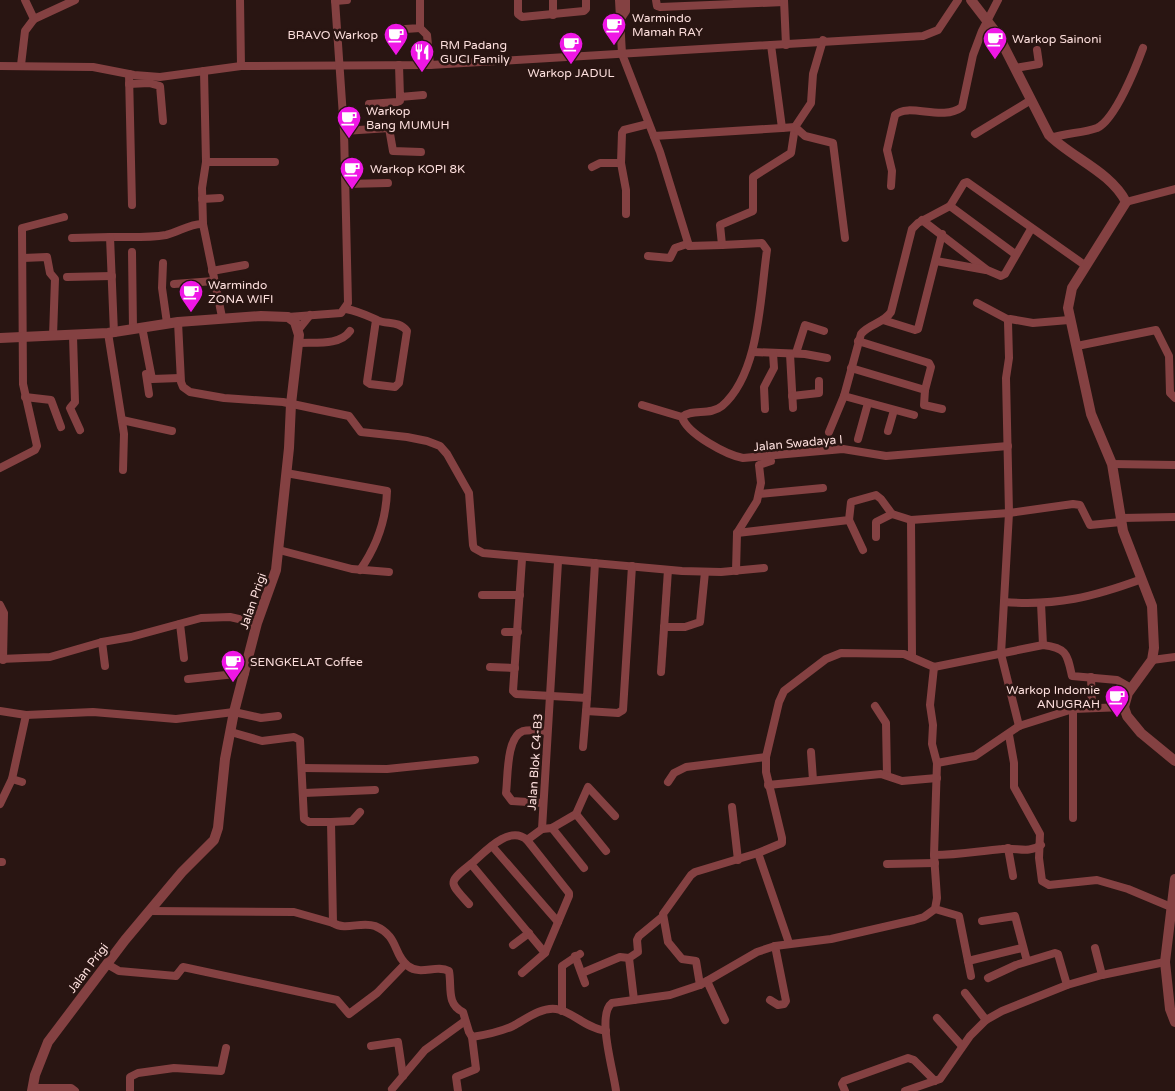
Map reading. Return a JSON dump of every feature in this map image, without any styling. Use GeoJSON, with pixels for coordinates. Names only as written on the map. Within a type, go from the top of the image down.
{"type":"FeatureCollection","features":[{"type":"Feature","properties":{"kind":"street"},"geometry":{"type":"LineString","coordinates":[[25,0],[34,19]]}},
{"type":"Feature","properties":{"kind":"street"},"geometry":{"type":"LineString","coordinates":[[21,65],[25,32],[34,19],[75,0]]}},
{"type":"Feature","properties":{"kind":"street"},"geometry":{"type":"LineString","coordinates":[[240,0],[241,66]]}},
{"type":"Feature","properties":{"kind":"street"},"geometry":{"type":"LineString","coordinates":[[0,338],[24,339],[111,333],[172,322],[222,317],[335,315],[346,309],[349,296],[346,184],[335,0],[347,0]]}},
{"type":"Feature","properties":{"kind":"street"},"geometry":{"type":"LineString","coordinates":[[420,0],[420,28],[427,35],[430,65]]}},
{"type":"Feature","properties":{"kind":"street"},"geometry":{"type":"LineString","coordinates":[[518,0],[520,17],[584,11],[586,9],[586,0]]}},
{"type":"Feature","properties":{"kind":"street"},"geometry":{"type":"LineString","coordinates":[[553,0],[553,15]]}},
{"type":"Feature","properties":{"kind":"street"},"geometry":{"type":"LineString","coordinates":[[619,0],[622,54],[654,136],[687,244]]}},
{"type":"Feature","properties":{"kind":"street"},"geometry":{"type":"LineString","coordinates":[[620,20],[626,11],[626,0]]}},
{"type":"Feature","properties":{"kind":"street"},"geometry":{"type":"LineString","coordinates":[[656,0],[657,6],[660,8],[688,4],[784,1],[786,44]]}},
{"type":"Feature","properties":{"kind":"street"},"geometry":{"type":"LineString","coordinates":[[978,9],[998,0]]}},
{"type":"Feature","properties":{"kind":"street"},"geometry":{"type":"LineString","coordinates":[[0,66],[93,66],[129,74],[160,77],[241,66],[430,65],[786,44],[930,34],[938,30],[957,1],[978,9],[998,35],[1051,138],[1117,187],[1126,202]]}},
{"type":"Feature","properties":{"kind":"street"},"geometry":{"type":"LineString","coordinates":[[891,186],[892,171],[888,150],[895,115],[905,112],[942,114],[962,107],[973,55],[978,9]]}},
{"type":"Feature","properties":{"kind":"street"},"geometry":{"type":"LineString","coordinates":[[391,30],[420,28]]}},
{"type":"Feature","properties":{"kind":"street"},"geometry":{"type":"LineString","coordinates":[[722,245],[720,225],[754,212],[753,177],[790,153],[811,103],[813,74],[823,40]]}},
{"type":"Feature","properties":{"kind":"street"},"geometry":{"type":"LineString","coordinates":[[771,45],[782,128]]}},
{"type":"Feature","properties":{"kind":"street"},"geometry":{"type":"LineString","coordinates":[[1051,138],[1094,129],[1105,121],[1133,74],[1142,48]]}},
{"type":"Feature","properties":{"kind":"street"},"geometry":{"type":"LineString","coordinates":[[1015,68],[1039,64],[1037,50]]}},
{"type":"Feature","properties":{"kind":"street"},"geometry":{"type":"LineString","coordinates":[[370,104],[400,101],[399,65]]}},
{"type":"Feature","properties":{"kind":"street"},"geometry":{"type":"LineString","coordinates":[[204,71],[206,162],[202,199],[203,224],[222,317]]}},
{"type":"Feature","properties":{"kind":"street"},"geometry":{"type":"LineString","coordinates":[[129,74],[132,206]]}},
{"type":"Feature","properties":{"kind":"street"},"geometry":{"type":"LineString","coordinates":[[130,84],[149,83],[162,88],[163,121]]}},
{"type":"Feature","properties":{"kind":"street"},"geometry":{"type":"LineString","coordinates":[[400,97],[423,95]]}},
{"type":"Feature","properties":{"kind":"street"},"geometry":{"type":"LineString","coordinates":[[975,134],[1031,100]]}},
{"type":"Feature","properties":{"kind":"street"},"geometry":{"type":"LineString","coordinates":[[388,120],[392,150],[420,152]]}},
{"type":"Feature","properties":{"kind":"street"},"geometry":{"type":"LineString","coordinates":[[626,214],[626,190],[620,163],[624,130],[648,124]]}},
{"type":"Feature","properties":{"kind":"street"},"geometry":{"type":"LineString","coordinates":[[344,131],[389,128]]}},
{"type":"Feature","properties":{"kind":"street"},"geometry":{"type":"LineString","coordinates":[[654,136],[782,128],[799,130],[811,138],[830,141],[835,147],[845,238]]}},
{"type":"Feature","properties":{"kind":"street"},"geometry":{"type":"LineString","coordinates":[[206,162],[275,162]]}},
{"type":"Feature","properties":{"kind":"street"},"geometry":{"type":"LineString","coordinates":[[592,167],[600,163],[620,163]]}},
{"type":"Feature","properties":{"kind":"street"},"geometry":{"type":"LineString","coordinates":[[830,432],[844,396],[858,341],[864,330],[883,320],[892,310],[912,229],[922,220],[950,206],[964,183],[967,182],[1086,266]]}},
{"type":"Feature","properties":{"kind":"street"},"geometry":{"type":"LineString","coordinates":[[346,184],[388,183]]}},
{"type":"Feature","properties":{"kind":"street"},"geometry":{"type":"LineString","coordinates":[[1175,189],[1126,202],[1069,297],[1069,320],[1077,346],[1091,414],[1112,464],[1121,520],[1128,545],[1152,606],[1154,648],[1152,660],[1131,688],[1124,707],[1127,716],[1141,733],[1175,761]]}},
{"type":"Feature","properties":{"kind":"street"},"geometry":{"type":"LineString","coordinates":[[202,199],[220,198]]}},
{"type":"Feature","properties":{"kind":"street"},"geometry":{"type":"LineString","coordinates":[[950,206],[1015,254]]}},
{"type":"Feature","properties":{"kind":"street"},"geometry":{"type":"LineString","coordinates":[[0,468],[37,448],[26,397],[22,228],[64,217]]}},
{"type":"Feature","properties":{"kind":"street"},"geometry":{"type":"LineString","coordinates":[[922,220],[987,270]]}},
{"type":"Feature","properties":{"kind":"street"},"geometry":{"type":"LineString","coordinates":[[72,238],[163,236],[181,232],[196,224],[203,224]]}},
{"type":"Feature","properties":{"kind":"street"},"geometry":{"type":"LineString","coordinates":[[936,261],[987,270],[1003,276],[1031,229]]}},
{"type":"Feature","properties":{"kind":"street"},"geometry":{"type":"LineString","coordinates":[[883,320],[915,330],[918,329],[942,234]]}},
{"type":"Feature","properties":{"kind":"street"},"geometry":{"type":"LineString","coordinates":[[110,237],[112,276],[111,333],[125,454],[122,470]]}},
{"type":"Feature","properties":{"kind":"street"},"geometry":{"type":"LineString","coordinates":[[642,405],[682,417],[688,413],[714,411],[722,406],[733,393],[753,352],[766,246],[762,243],[692,246],[687,244],[675,248],[670,258],[648,256]]}},
{"type":"Feature","properties":{"kind":"street"},"geometry":{"type":"LineString","coordinates":[[132,252],[138,328],[149,394]]}},
{"type":"Feature","properties":{"kind":"street"},"geometry":{"type":"LineString","coordinates":[[24,258],[47,257],[50,274],[55,279],[53,336]]}},
{"type":"Feature","properties":{"kind":"street"},"geometry":{"type":"LineString","coordinates":[[164,263],[162,284],[172,322],[183,387],[190,392],[224,398],[290,404],[349,416],[361,432],[406,437],[427,441],[440,446],[447,454],[469,493],[474,548],[483,554],[558,562],[595,563],[705,572],[764,568]]}},
{"type":"Feature","properties":{"kind":"street"},"geometry":{"type":"LineString","coordinates":[[212,271],[245,264]]}},
{"type":"Feature","properties":{"kind":"street"},"geometry":{"type":"LineString","coordinates":[[67,277],[112,276]]}},
{"type":"Feature","properties":{"kind":"street"},"geometry":{"type":"LineString","coordinates":[[174,284],[214,281]]}},
{"type":"Feature","properties":{"kind":"street"},"geometry":{"type":"LineString","coordinates":[[977,303],[1009,320],[1034,324],[1069,320]]}},
{"type":"Feature","properties":{"kind":"street"},"geometry":{"type":"LineString","coordinates":[[346,309],[364,313],[376,320],[400,325],[407,331],[399,382],[395,387],[367,382],[376,320]]}},
{"type":"Feature","properties":{"kind":"street"},"geometry":{"type":"LineString","coordinates":[[298,330],[310,315]]}},
{"type":"Feature","properties":{"kind":"street"},"geometry":{"type":"LineString","coordinates":[[288,317],[295,322],[298,330]]}},
{"type":"Feature","properties":{"kind":"street"},"geometry":{"type":"LineString","coordinates":[[1009,320],[1007,331],[1009,358],[1006,378],[1009,513],[1001,654],[1019,726]]}},
{"type":"Feature","properties":{"kind":"street"},"geometry":{"type":"LineString","coordinates":[[793,408],[793,353],[805,325],[824,331]]}},
{"type":"Feature","properties":{"kind":"street"},"geometry":{"type":"LineString","coordinates":[[138,328],[152,379],[180,378]]}},
{"type":"Feature","properties":{"kind":"street"},"geometry":{"type":"LineString","coordinates":[[1077,346],[1154,329],[1172,355],[1170,393],[1175,398]]}},
{"type":"Feature","properties":{"kind":"street","name":"Jalan Prigi"},"geometry":{"type":"LineString","coordinates":[[32,1090],[38,1064],[48,1042],[149,911],[214,840],[218,828],[225,759],[234,712],[257,624],[274,580],[279,550],[290,404],[299,343],[298,330]]}},
{"type":"Feature","properties":{"kind":"street"},"geometry":{"type":"LineString","coordinates":[[299,343],[336,340],[347,335],[350,331]]}},
{"type":"Feature","properties":{"kind":"street"},"geometry":{"type":"LineString","coordinates":[[73,336],[75,402],[70,408],[80,430]]}},
{"type":"Feature","properties":{"kind":"street"},"geometry":{"type":"LineString","coordinates":[[858,341],[929,363],[931,367],[924,405],[942,409]]}},
{"type":"Feature","properties":{"kind":"street"},"geometry":{"type":"LineString","coordinates":[[753,352],[793,353],[827,358]]}},
{"type":"Feature","properties":{"kind":"street"},"geometry":{"type":"LineString","coordinates":[[765,409],[764,387],[774,368],[773,353]]}},
{"type":"Feature","properties":{"kind":"street"},"geometry":{"type":"LineString","coordinates":[[851,368],[926,390]]}},
{"type":"Feature","properties":{"kind":"street"},"geometry":{"type":"LineString","coordinates":[[792,396],[818,394],[819,381]]}},
{"type":"Feature","properties":{"kind":"street"},"geometry":{"type":"LineString","coordinates":[[844,396],[914,415]]}},
{"type":"Feature","properties":{"kind":"street"},"geometry":{"type":"LineString","coordinates":[[26,397],[45,397],[51,400],[61,427]]}},
{"type":"Feature","properties":{"kind":"street"},"geometry":{"type":"LineString","coordinates":[[858,439],[868,403]]}},
{"type":"Feature","properties":{"kind":"street"},"geometry":{"type":"LineString","coordinates":[[888,431],[894,410]]}},
{"type":"Feature","properties":{"kind":"street","name":"Jalan Swadaya I"},"geometry":{"type":"LineString","coordinates":[[682,417],[696,434],[735,457],[744,458],[843,450],[886,456],[1008,446]]}},
{"type":"Feature","properties":{"kind":"street"},"geometry":{"type":"LineString","coordinates":[[122,420],[172,431]]}},
{"type":"Feature","properties":{"kind":"street"},"geometry":{"type":"LineString","coordinates":[[733,571],[737,533],[752,510],[759,494],[759,467],[762,462],[823,455],[843,450]]}},
{"type":"Feature","properties":{"kind":"street"},"geometry":{"type":"LineString","coordinates":[[1112,464],[1175,465]]}},
{"type":"Feature","properties":{"kind":"street"},"geometry":{"type":"LineString","coordinates":[[286,473],[387,491],[384,518],[376,546],[360,570]]}},
{"type":"Feature","properties":{"kind":"street"},"geometry":{"type":"LineString","coordinates":[[759,494],[823,488]]}},
{"type":"Feature","properties":{"kind":"street"},"geometry":{"type":"LineString","coordinates":[[864,550],[849,520],[851,502],[871,496],[879,496],[892,514],[911,520],[1009,513],[1077,504],[1090,525],[1121,520],[1175,516]]}},
{"type":"Feature","properties":{"kind":"street"},"geometry":{"type":"LineString","coordinates":[[876,537],[876,522],[892,514]]}},
{"type":"Feature","properties":{"kind":"street"},"geometry":{"type":"LineString","coordinates":[[737,533],[849,520]]}},
{"type":"Feature","properties":{"kind":"street"},"geometry":{"type":"LineString","coordinates":[[911,520],[912,656]]}},
{"type":"Feature","properties":{"kind":"street"},"geometry":{"type":"LineString","coordinates":[[279,550],[360,570],[388,572]]}},
{"type":"Feature","properties":{"kind":"street"},"geometry":{"type":"LineString","coordinates":[[522,558],[514,693],[587,698]]}},
{"type":"Feature","properties":{"kind":"street","name":"Jalan Blok C4-B3"},"geometry":{"type":"LineString","coordinates":[[542,829],[558,562]]}},
{"type":"Feature","properties":{"kind":"street"},"geometry":{"type":"LineString","coordinates":[[583,747],[595,563]]}},
{"type":"Feature","properties":{"kind":"street"},"geometry":{"type":"LineString","coordinates":[[586,711],[618,713],[623,710],[632,566]]}},
{"type":"Feature","properties":{"kind":"street"},"geometry":{"type":"LineString","coordinates":[[661,672],[668,570]]}},
{"type":"Feature","properties":{"kind":"street"},"geometry":{"type":"LineString","coordinates":[[664,627],[684,628],[700,622],[705,572]]}},
{"type":"Feature","properties":{"kind":"street"},"geometry":{"type":"LineString","coordinates":[[1004,602],[1041,603],[1092,597],[1142,579]]}},
{"type":"Feature","properties":{"kind":"street"},"geometry":{"type":"LineString","coordinates":[[482,595],[520,595]]}},
{"type":"Feature","properties":{"kind":"street"},"geometry":{"type":"LineString","coordinates":[[1041,603],[1044,645]]}},
{"type":"Feature","properties":{"kind":"street"},"geometry":{"type":"LineString","coordinates":[[0,605],[4,613],[2,660],[50,657],[102,642],[219,617],[230,617],[257,624]]}},
{"type":"Feature","properties":{"kind":"street"},"geometry":{"type":"LineString","coordinates":[[180,624],[184,658]]}},
{"type":"Feature","properties":{"kind":"street"},"geometry":{"type":"LineString","coordinates":[[505,632],[518,632]]}},
{"type":"Feature","properties":{"kind":"street"},"geometry":{"type":"LineString","coordinates":[[102,642],[106,666]]}},
{"type":"Feature","properties":{"kind":"street"},"geometry":{"type":"LineString","coordinates":[[582,973],[620,957],[629,958],[638,952],[637,940],[639,936],[662,917],[666,908],[695,872],[738,860],[782,843],[768,786],[766,757],[779,702],[784,691],[826,659],[841,653],[912,656],[934,667],[1044,645],[1058,647],[1064,651],[1072,676],[1117,680],[1131,688]]}},
{"type":"Feature","properties":{"kind":"street"},"geometry":{"type":"LineString","coordinates":[[1152,660],[1175,657]]}},
{"type":"Feature","properties":{"kind":"street"},"geometry":{"type":"LineString","coordinates":[[490,667],[515,668]]}},
{"type":"Feature","properties":{"kind":"street"},"geometry":{"type":"LineString","coordinates":[[616,1091],[606,1031],[606,1011],[612,1003],[670,995],[704,983],[757,952],[775,946],[831,939],[914,920],[924,917],[935,909],[937,898],[935,859],[937,763],[932,744],[930,705],[934,667]]}},
{"type":"Feature","properties":{"kind":"street"},"geometry":{"type":"LineString","coordinates":[[188,679],[245,673]]}},
{"type":"Feature","properties":{"kind":"street"},"geometry":{"type":"LineString","coordinates":[[1091,677],[1092,708]]}},
{"type":"Feature","properties":{"kind":"street"},"geometry":{"type":"LineString","coordinates":[[875,706],[886,723],[887,775]]}},
{"type":"Feature","properties":{"kind":"street"},"geometry":{"type":"LineString","coordinates":[[937,763],[975,756],[1009,735],[1019,726],[1073,709],[1124,707]]}},
{"type":"Feature","properties":{"kind":"street"},"geometry":{"type":"LineString","coordinates":[[1073,709],[1074,818]]}},
{"type":"Feature","properties":{"kind":"street"},"geometry":{"type":"LineString","coordinates":[[0,711],[26,715],[93,712],[176,719],[234,712],[261,718],[278,716]]}},
{"type":"Feature","properties":{"kind":"street"},"geometry":{"type":"LineString","coordinates":[[0,804],[12,779],[26,715]]}},
{"type":"Feature","properties":{"kind":"street"},"geometry":{"type":"LineString","coordinates":[[543,803],[512,801],[506,793],[511,746],[516,737],[523,731],[547,731]]}},
{"type":"Feature","properties":{"kind":"street"},"geometry":{"type":"LineString","coordinates":[[231,732],[262,741],[298,738],[301,744],[306,821],[352,821],[360,812]]}},
{"type":"Feature","properties":{"kind":"street"},"geometry":{"type":"LineString","coordinates":[[1009,735],[1014,763],[1014,787],[1040,834],[1042,878],[1046,884],[1097,880],[1128,889],[1171,907]]}},
{"type":"Feature","properties":{"kind":"street"},"geometry":{"type":"LineString","coordinates":[[811,752],[813,780]]}},
{"type":"Feature","properties":{"kind":"street"},"geometry":{"type":"LineString","coordinates":[[668,782],[674,773],[686,767],[766,757]]}},
{"type":"Feature","properties":{"kind":"street"},"geometry":{"type":"LineString","coordinates":[[302,768],[387,769],[475,760]]}},
{"type":"Feature","properties":{"kind":"street"},"geometry":{"type":"LineString","coordinates":[[768,786],[881,774],[902,781],[937,778]]}},
{"type":"Feature","properties":{"kind":"street"},"geometry":{"type":"LineString","coordinates":[[12,779],[22,782]]}},
{"type":"Feature","properties":{"kind":"street"},"geometry":{"type":"LineString","coordinates":[[526,840],[542,829],[552,828],[576,814],[586,788],[589,787],[615,816]]}},
{"type":"Feature","properties":{"kind":"street"},"geometry":{"type":"LineString","coordinates":[[304,793],[375,790]]}},
{"type":"Feature","properties":{"kind":"street"},"geometry":{"type":"LineString","coordinates":[[732,808],[738,860]]}},
{"type":"Feature","properties":{"kind":"street"},"geometry":{"type":"LineString","coordinates":[[576,814],[606,851]]}},
{"type":"Feature","properties":{"kind":"street"},"geometry":{"type":"LineString","coordinates":[[332,822],[333,923]]}},
{"type":"Feature","properties":{"kind":"street"},"geometry":{"type":"LineString","coordinates":[[552,828],[584,868]]}},
{"type":"Feature","properties":{"kind":"street"},"geometry":{"type":"LineString","coordinates":[[469,904],[452,886],[454,878],[505,837],[522,836],[569,893],[545,953],[522,973]]}},
{"type":"Feature","properties":{"kind":"street"},"geometry":{"type":"LineString","coordinates":[[887,864],[1008,848],[1026,851],[1041,845]]}},
{"type":"Feature","properties":{"kind":"street"},"geometry":{"type":"LineString","coordinates":[[492,846],[558,922]]}},
{"type":"Feature","properties":{"kind":"street"},"geometry":{"type":"LineString","coordinates":[[1008,848],[1013,876]]}},
{"type":"Feature","properties":{"kind":"street"},"geometry":{"type":"LineString","coordinates":[[758,853],[789,943]]}},
{"type":"Feature","properties":{"kind":"street"},"geometry":{"type":"LineString","coordinates":[[471,864],[545,953]]}},
{"type":"Feature","properties":{"kind":"street"},"geometry":{"type":"LineString","coordinates":[[1175,879],[1171,907],[1170,942],[1165,962],[1170,1009],[1175,1022]]}},
{"type":"Feature","properties":{"kind":"street"},"geometry":{"type":"LineString","coordinates":[[935,909],[959,916],[971,976]]}},
{"type":"Feature","properties":{"kind":"street"},"geometry":{"type":"LineString","coordinates":[[149,911],[294,912],[343,926],[369,924],[379,928],[392,939],[405,964],[418,971],[443,968],[449,971],[452,1003],[455,1008],[463,1012],[472,1037],[476,1069],[456,1078],[458,1091]]}},
{"type":"Feature","properties":{"kind":"street"},"geometry":{"type":"LineString","coordinates":[[982,921],[1015,916],[1027,961]]}},
{"type":"Feature","properties":{"kind":"street"},"geometry":{"type":"LineString","coordinates":[[662,917],[670,946],[682,960],[697,962],[704,983],[725,1020]]}},
{"type":"Feature","properties":{"kind":"street"},"geometry":{"type":"LineString","coordinates":[[513,945],[529,933]]}},
{"type":"Feature","properties":{"kind":"street"},"geometry":{"type":"LineString","coordinates":[[770,1000],[778,1005],[786,1001],[775,946]]}},
{"type":"Feature","properties":{"kind":"street"},"geometry":{"type":"LineString","coordinates":[[968,961],[1022,948]]}},
{"type":"Feature","properties":{"kind":"street"},"geometry":{"type":"LineString","coordinates":[[1095,948],[1102,975]]}},
{"type":"Feature","properties":{"kind":"street"},"geometry":{"type":"LineString","coordinates":[[988,978],[1027,961],[1056,953],[1067,985]]}},
{"type":"Feature","properties":{"kind":"street"},"geometry":{"type":"LineString","coordinates":[[562,1011],[562,966],[578,955],[585,983]]}},
{"type":"Feature","properties":{"kind":"street"},"geometry":{"type":"LineString","coordinates":[[629,958],[634,1000]]}},
{"type":"Feature","properties":{"kind":"street"},"geometry":{"type":"LineString","coordinates":[[905,1091],[940,1079],[962,1046],[986,1020],[1017,1003],[1102,975],[1165,962]]}},
{"type":"Feature","properties":{"kind":"street"},"geometry":{"type":"LineString","coordinates":[[107,964],[119,971],[176,976],[183,967],[337,1000],[349,1014],[377,993],[405,964]]}},
{"type":"Feature","properties":{"kind":"street"},"geometry":{"type":"LineString","coordinates":[[965,993],[986,1020]]}},
{"type":"Feature","properties":{"kind":"street"},"geometry":{"type":"LineString","coordinates":[[472,1037],[511,1027],[526,1017],[549,1010],[562,1011],[589,1027],[606,1031]]}},
{"type":"Feature","properties":{"kind":"street"},"geometry":{"type":"LineString","coordinates":[[937,1018],[962,1046]]}},
{"type":"Feature","properties":{"kind":"street"},"geometry":{"type":"LineString","coordinates":[[392,1089],[425,1050],[465,1021]]}},
{"type":"Feature","properties":{"kind":"street"},"geometry":{"type":"LineString","coordinates":[[371,1046],[398,1042],[404,1076]]}},
{"type":"Feature","properties":{"kind":"street"},"geometry":{"type":"LineString","coordinates":[[130,1091],[130,1077],[138,1073],[174,1068],[221,1071],[226,1048]]}},
{"type":"Feature","properties":{"kind":"street"},"geometry":{"type":"LineString","coordinates":[[845,1091],[842,1084],[844,1081],[908,1058],[914,1060],[935,1081]]}},
{"type":"Feature","properties":{"kind":"street"},"geometry":{"type":"LineString","coordinates":[[32,1090],[71,1088],[76,1091]]}},
{"type":"Feature","properties":{"kind":"place","name":"Warmindo Mamah RAY"},"geometry":{"type":"Point","coordinates":[614,46]}},
{"type":"Feature","properties":{"kind":"place","name":"BRAVO Warkop"},"geometry":{"type":"Point","coordinates":[396,56]}},
{"type":"Feature","properties":{"kind":"place","name":"Warkop Sainoni"},"geometry":{"type":"Point","coordinates":[995,60]}},
{"type":"Feature","properties":{"kind":"place","name":"Warkop JADUL"},"geometry":{"type":"Point","coordinates":[571,65]}},
{"type":"Feature","properties":{"kind":"place","name":"RM Padang GUCI Family"},"geometry":{"type":"Point","coordinates":[422,73]}},
{"type":"Feature","properties":{"kind":"place","name":"Warkop Bang MUMUH"},"geometry":{"type":"Point","coordinates":[349,139]}},
{"type":"Feature","properties":{"kind":"place","name":"Warkop KOPI 8K"},"geometry":{"type":"Point","coordinates":[352,190]}},
{"type":"Feature","properties":{"kind":"place","name":"Warmindo ZONA WIFI"},"geometry":{"type":"Point","coordinates":[191,313]}},
{"type":"Feature","properties":{"kind":"place","name":"SENGKELAT Coffee"},"geometry":{"type":"Point","coordinates":[233,683]}},
{"type":"Feature","properties":{"kind":"place","name":"Warkop Indomie ANUGRAH"},"geometry":{"type":"Point","coordinates":[1117,718]}}]}
